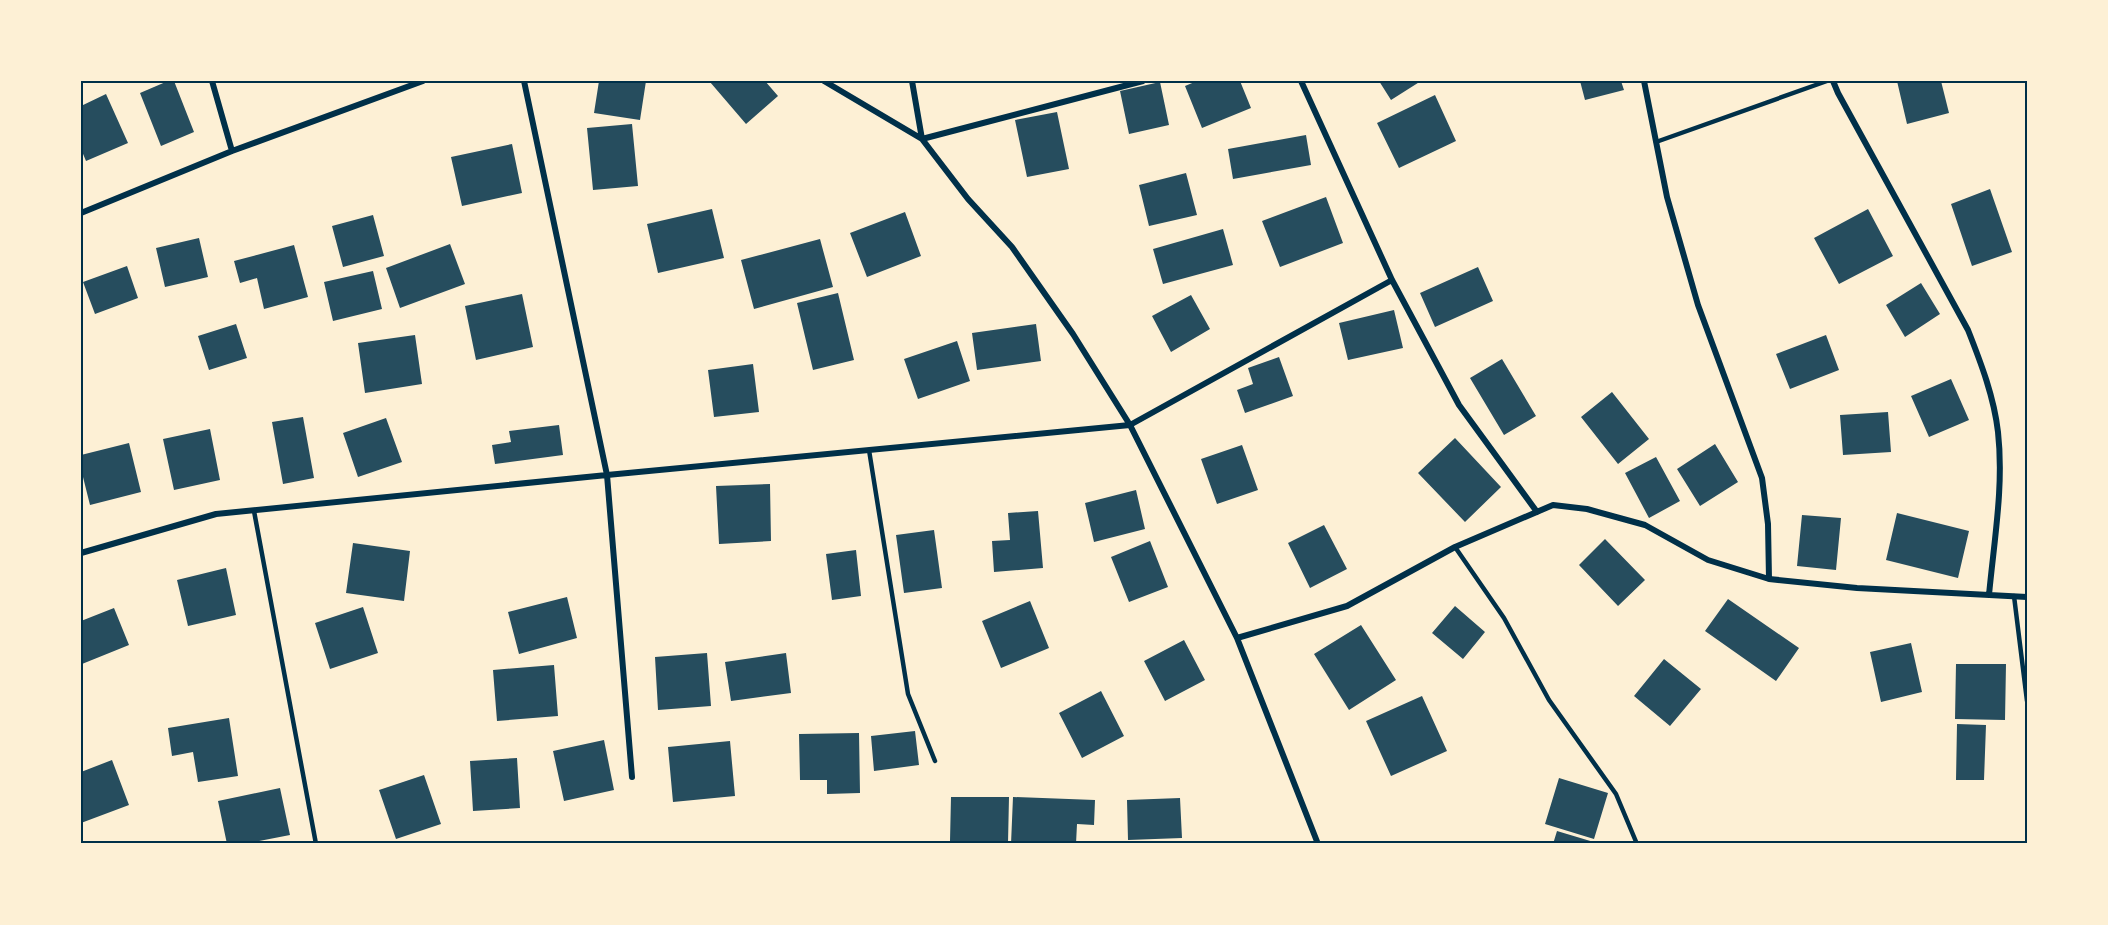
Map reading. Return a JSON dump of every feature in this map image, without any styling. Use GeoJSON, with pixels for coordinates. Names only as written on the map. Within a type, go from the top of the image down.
{"type":"FeatureCollection","features":[{"type":"Feature","properties":{"kind":"street"},"geometry":{"type":"LineString","coordinates":[[212,81],[232,151]]}},
{"type":"Feature","properties":{"kind":"street"},"geometry":{"type":"LineString","coordinates":[[81,213],[232,151],[423,81]]}},
{"type":"Feature","properties":{"kind":"street"},"geometry":{"type":"LineString","coordinates":[[524,81],[607,475],[632,777]]}},
{"type":"Feature","properties":{"kind":"street"},"geometry":{"type":"LineString","coordinates":[[824,81],[922,139],[968,200],[1012,247],[1073,334],[1130,425],[1237,638],[1318,844]]}},
{"type":"Feature","properties":{"kind":"street"},"geometry":{"type":"LineString","coordinates":[[912,81],[922,139]]}},
{"type":"Feature","properties":{"kind":"street"},"geometry":{"type":"LineString","coordinates":[[922,139],[1143,81]]}},
{"type":"Feature","properties":{"kind":"street"},"geometry":{"type":"LineString","coordinates":[[1301,81],[1392,280],[1459,405],[1537,512]]}},
{"type":"Feature","properties":{"kind":"street"},"geometry":{"type":"LineString","coordinates":[[1644,81],[1667,197],[1698,304],[1762,478],[1768,524],[1769,579]]}},
{"type":"Feature","properties":{"kind":"street"},"geometry":{"type":"LineString","coordinates":[[1833,81],[1968,330],[1983,366],[1995,413],[2000,461],[1989,595]]}},
{"type":"Feature","properties":{"kind":"street"},"geometry":{"type":"LineString","coordinates":[[81,554],[216,514],[1130,425],[1392,280]]}},
{"type":"Feature","properties":{"kind":"street"},"geometry":{"type":"LineString","coordinates":[[1237,638],[1347,606],[1455,547],[1553,505],[1587,509],[1645,525],[1708,560],[1769,579],[1857,588],[2027,597]]}},
{"type":"Feature","properties":{"kind":"lane"},"geometry":{"type":"LineString","coordinates":[[1656,142],[1827,81]]}},
{"type":"Feature","properties":{"kind":"lane"},"geometry":{"type":"LineString","coordinates":[[869,450],[908,694],[935,761]]}},
{"type":"Feature","properties":{"kind":"lane"},"geometry":{"type":"LineString","coordinates":[[254,511],[316,844]]}},
{"type":"Feature","properties":{"kind":"lane"},"geometry":{"type":"LineString","coordinates":[[1455,547],[1504,618],[1549,700],[1616,794],[1637,844]]}},
{"type":"Feature","properties":{"kind":"lane"},"geometry":{"type":"LineString","coordinates":[[2014,596],[2027,701]]}},
{"type":"Feature","properties":{"kind":"building"},"geometry":{"type":"Polygon","coordinates":[[[168,81],[174,81],[194,132],[161,146],[140,93],[168,81]]]}},
{"type":"Feature","properties":{"kind":"building"},"geometry":{"type":"Polygon","coordinates":[[[599,81],[646,81],[640,120],[594,113],[599,81]]]}},
{"type":"Feature","properties":{"kind":"building"},"geometry":{"type":"Polygon","coordinates":[[[711,81],[765,81],[778,96],[746,124],[711,81]]]}},
{"type":"Feature","properties":{"kind":"building"},"geometry":{"type":"Polygon","coordinates":[[[1197,81],[1240,81],[1251,108],[1202,128],[1185,86],[1197,81]]]}},
{"type":"Feature","properties":{"kind":"building"},"geometry":{"type":"Polygon","coordinates":[[[1379,81],[1421,81],[1391,100],[1379,81]]]}},
{"type":"Feature","properties":{"kind":"building"},"geometry":{"type":"Polygon","coordinates":[[[1580,81],[1621,81],[1624,90],[1585,100],[1580,81]]]}},
{"type":"Feature","properties":{"kind":"building"},"geometry":{"type":"Polygon","coordinates":[[[1897,81],[1941,81],[1949,113],[1907,124],[1897,81]]]}},
{"type":"Feature","properties":{"kind":"building"},"geometry":{"type":"Polygon","coordinates":[[[1160,82],[1169,125],[1129,134],[1120,91],[1160,82]]]}},
{"type":"Feature","properties":{"kind":"building"},"geometry":{"type":"Polygon","coordinates":[[[106,94],[128,143],[86,161],[81,149],[81,106],[106,94]]]}},
{"type":"Feature","properties":{"kind":"building"},"geometry":{"type":"Polygon","coordinates":[[[1435,95],[1456,141],[1399,168],[1377,123],[1435,95]]]}},
{"type":"Feature","properties":{"kind":"building"},"geometry":{"type":"Polygon","coordinates":[[[1057,112],[1069,169],[1027,177],[1015,120],[1057,112]]]}},
{"type":"Feature","properties":{"kind":"building"},"geometry":{"type":"Polygon","coordinates":[[[632,124],[638,186],[593,190],[587,128],[632,124]]]}},
{"type":"Feature","properties":{"kind":"building"},"geometry":{"type":"Polygon","coordinates":[[[1306,135],[1311,165],[1233,179],[1228,149],[1306,135]]]}},
{"type":"Feature","properties":{"kind":"building"},"geometry":{"type":"Polygon","coordinates":[[[512,144],[522,193],[462,206],[451,157],[512,144]]]}},
{"type":"Feature","properties":{"kind":"building"},"geometry":{"type":"Polygon","coordinates":[[[1186,173],[1197,215],[1149,226],[1139,185],[1186,173]]]}},
{"type":"Feature","properties":{"kind":"building"},"geometry":{"type":"Polygon","coordinates":[[[1990,189],[2012,252],[1972,266],[1951,204],[1990,189]]]}},
{"type":"Feature","properties":{"kind":"building"},"geometry":{"type":"Polygon","coordinates":[[[1326,197],[1343,243],[1280,267],[1262,221],[1326,197]]]}},
{"type":"Feature","properties":{"kind":"building"},"geometry":{"type":"Polygon","coordinates":[[[712,209],[724,258],[658,273],[647,224],[712,209]]]}},
{"type":"Feature","properties":{"kind":"building"},"geometry":{"type":"Polygon","coordinates":[[[1868,209],[1893,256],[1839,284],[1814,238],[1868,209]]]}},
{"type":"Feature","properties":{"kind":"building"},"geometry":{"type":"Polygon","coordinates":[[[905,212],[921,256],[867,277],[850,233],[905,212]]]}},
{"type":"Feature","properties":{"kind":"building"},"geometry":{"type":"Polygon","coordinates":[[[373,215],[384,256],[343,267],[332,226],[373,215]]]}},
{"type":"Feature","properties":{"kind":"building"},"geometry":{"type":"Polygon","coordinates":[[[1223,229],[1233,265],[1163,284],[1153,249],[1223,229]]]}},
{"type":"Feature","properties":{"kind":"building"},"geometry":{"type":"Polygon","coordinates":[[[199,238],[208,277],[165,287],[156,248],[199,238]]]}},
{"type":"Feature","properties":{"kind":"building"},"geometry":{"type":"Polygon","coordinates":[[[820,239],[833,287],[754,309],[741,260],[820,239]]]}},
{"type":"Feature","properties":{"kind":"building"},"geometry":{"type":"Polygon","coordinates":[[[450,244],[465,284],[400,308],[386,268],[450,244]]]}},
{"type":"Feature","properties":{"kind":"building"},"geometry":{"type":"Polygon","coordinates":[[[294,245],[308,297],[264,309],[257,278],[240,283],[234,261],[294,245]]]}},
{"type":"Feature","properties":{"kind":"building"},"geometry":{"type":"Polygon","coordinates":[[[127,266],[138,298],[95,314],[83,282],[127,266]]]}},
{"type":"Feature","properties":{"kind":"building"},"geometry":{"type":"Polygon","coordinates":[[[1478,267],[1493,301],[1435,327],[1420,293],[1478,267]]]}},
{"type":"Feature","properties":{"kind":"building"},"geometry":{"type":"Polygon","coordinates":[[[373,271],[382,309],[333,321],[324,282],[373,271]]]}},
{"type":"Feature","properties":{"kind":"building"},"geometry":{"type":"Polygon","coordinates":[[[1921,283],[1940,314],[1905,337],[1886,305],[1921,283]]]}},
{"type":"Feature","properties":{"kind":"building"},"geometry":{"type":"Polygon","coordinates":[[[838,293],[854,360],[813,370],[797,303],[838,293]]]}},
{"type":"Feature","properties":{"kind":"building"},"geometry":{"type":"Polygon","coordinates":[[[522,294],[533,347],[476,360],[465,306],[522,294]]]}},
{"type":"Feature","properties":{"kind":"building"},"geometry":{"type":"Polygon","coordinates":[[[1191,295],[1210,329],[1171,352],[1152,316],[1191,295]]]}},
{"type":"Feature","properties":{"kind":"building"},"geometry":{"type":"Polygon","coordinates":[[[1394,310],[1403,348],[1348,360],[1339,323],[1394,310]]]}},
{"type":"Feature","properties":{"kind":"building"},"geometry":{"type":"Polygon","coordinates":[[[236,324],[247,358],[209,370],[198,336],[236,324]]]}},
{"type":"Feature","properties":{"kind":"building"},"geometry":{"type":"Polygon","coordinates":[[[1036,324],[1041,361],[977,370],[972,333],[1036,324]]]}},
{"type":"Feature","properties":{"kind":"building"},"geometry":{"type":"Polygon","coordinates":[[[415,335],[422,384],[365,393],[358,343],[415,335]]]}},
{"type":"Feature","properties":{"kind":"building"},"geometry":{"type":"Polygon","coordinates":[[[1826,335],[1839,370],[1790,389],[1776,354],[1826,335]]]}},
{"type":"Feature","properties":{"kind":"building"},"geometry":{"type":"Polygon","coordinates":[[[957,341],[970,381],[918,399],[904,359],[957,341]]]}},
{"type":"Feature","properties":{"kind":"building"},"geometry":{"type":"Polygon","coordinates":[[[1279,357],[1293,396],[1245,413],[1237,390],[1253,384],[1248,368],[1279,357]]]}},
{"type":"Feature","properties":{"kind":"building"},"geometry":{"type":"Polygon","coordinates":[[[1502,359],[1536,416],[1504,435],[1470,378],[1502,359]]]}},
{"type":"Feature","properties":{"kind":"building"},"geometry":{"type":"Polygon","coordinates":[[[753,364],[759,412],[714,417],[708,370],[753,364]]]}},
{"type":"Feature","properties":{"kind":"building"},"geometry":{"type":"Polygon","coordinates":[[[1951,379],[1969,420],[1929,437],[1911,396],[1951,379]]]}},
{"type":"Feature","properties":{"kind":"building"},"geometry":{"type":"Polygon","coordinates":[[[1612,392],[1649,439],[1618,464],[1581,417],[1612,392]]]}},
{"type":"Feature","properties":{"kind":"building"},"geometry":{"type":"Polygon","coordinates":[[[1888,412],[1891,452],[1843,455],[1840,415],[1888,412]]]}},
{"type":"Feature","properties":{"kind":"building"},"geometry":{"type":"Polygon","coordinates":[[[303,417],[314,478],[283,484],[272,422],[303,417]]]}},
{"type":"Feature","properties":{"kind":"building"},"geometry":{"type":"Polygon","coordinates":[[[386,418],[402,462],[358,477],[343,433],[386,418]]]}},
{"type":"Feature","properties":{"kind":"building"},"geometry":{"type":"Polygon","coordinates":[[[559,425],[563,455],[495,464],[492,445],[511,442],[509,431],[559,425]]]}},
{"type":"Feature","properties":{"kind":"building"},"geometry":{"type":"Polygon","coordinates":[[[210,429],[220,480],[174,490],[163,439],[210,429]]]}},
{"type":"Feature","properties":{"kind":"building"},"geometry":{"type":"Polygon","coordinates":[[[1455,438],[1501,487],[1465,522],[1418,473],[1455,438]]]}},
{"type":"Feature","properties":{"kind":"building"},"geometry":{"type":"Polygon","coordinates":[[[129,443],[141,492],[90,505],[81,469],[81,455],[129,443]]]}},
{"type":"Feature","properties":{"kind":"building"},"geometry":{"type":"Polygon","coordinates":[[[1715,444],[1738,482],[1700,506],[1677,469],[1715,444]]]}},
{"type":"Feature","properties":{"kind":"building"},"geometry":{"type":"Polygon","coordinates":[[[1242,445],[1258,490],[1217,504],[1201,459],[1242,445]]]}},
{"type":"Feature","properties":{"kind":"building"},"geometry":{"type":"Polygon","coordinates":[[[1656,457],[1680,501],[1649,518],[1625,473],[1656,457]]]}},
{"type":"Feature","properties":{"kind":"building"},"geometry":{"type":"Polygon","coordinates":[[[770,484],[771,541],[719,544],[716,486],[770,484]]]}},
{"type":"Feature","properties":{"kind":"building"},"geometry":{"type":"Polygon","coordinates":[[[1136,490],[1145,529],[1094,542],[1085,503],[1136,490]]]}},
{"type":"Feature","properties":{"kind":"building"},"geometry":{"type":"Polygon","coordinates":[[[1038,511],[1043,568],[994,572],[992,541],[1010,540],[1008,513],[1038,511]]]}},
{"type":"Feature","properties":{"kind":"building"},"geometry":{"type":"Polygon","coordinates":[[[1897,513],[1969,531],[1958,578],[1886,560],[1897,513]]]}},
{"type":"Feature","properties":{"kind":"building"},"geometry":{"type":"Polygon","coordinates":[[[1802,515],[1841,518],[1836,570],[1797,566],[1802,515]]]}},
{"type":"Feature","properties":{"kind":"building"},"geometry":{"type":"Polygon","coordinates":[[[1324,525],[1347,569],[1310,588],[1288,543],[1324,525]]]}},
{"type":"Feature","properties":{"kind":"building"},"geometry":{"type":"Polygon","coordinates":[[[934,530],[942,588],[904,593],[896,535],[934,530]]]}},
{"type":"Feature","properties":{"kind":"building"},"geometry":{"type":"Polygon","coordinates":[[[1605,539],[1645,580],[1618,606],[1579,565],[1605,539]]]}},
{"type":"Feature","properties":{"kind":"building"},"geometry":{"type":"Polygon","coordinates":[[[1150,541],[1168,587],[1129,602],[1111,557],[1150,541]]]}},
{"type":"Feature","properties":{"kind":"building"},"geometry":{"type":"Polygon","coordinates":[[[353,543],[410,551],[404,601],[346,593],[353,543]]]}},
{"type":"Feature","properties":{"kind":"building"},"geometry":{"type":"Polygon","coordinates":[[[856,550],[861,596],[832,600],[826,554],[856,550]]]}},
{"type":"Feature","properties":{"kind":"building"},"geometry":{"type":"Polygon","coordinates":[[[226,568],[236,615],[188,626],[177,580],[226,568]]]}},
{"type":"Feature","properties":{"kind":"building"},"geometry":{"type":"Polygon","coordinates":[[[567,597],[577,638],[519,654],[508,612],[567,597]]]}},
{"type":"Feature","properties":{"kind":"building"},"geometry":{"type":"Polygon","coordinates":[[[1728,599],[1799,648],[1776,681],[1705,631],[1728,599]]]}},
{"type":"Feature","properties":{"kind":"building"},"geometry":{"type":"Polygon","coordinates":[[[1030,601],[1049,648],[1001,668],[982,621],[1030,601]]]}},
{"type":"Feature","properties":{"kind":"building"},"geometry":{"type":"Polygon","coordinates":[[[1455,606],[1485,632],[1463,659],[1432,633],[1455,606]]]}},
{"type":"Feature","properties":{"kind":"building"},"geometry":{"type":"Polygon","coordinates":[[[363,607],[378,653],[330,669],[315,623],[363,607]]]}},
{"type":"Feature","properties":{"kind":"building"},"geometry":{"type":"Polygon","coordinates":[[[114,608],[129,645],[82,664],[81,621],[114,608]]]}},
{"type":"Feature","properties":{"kind":"building"},"geometry":{"type":"Polygon","coordinates":[[[1361,625],[1396,680],[1349,710],[1314,654],[1361,625]]]}},
{"type":"Feature","properties":{"kind":"building"},"geometry":{"type":"Polygon","coordinates":[[[1184,640],[1205,680],[1165,701],[1144,661],[1184,640]]]}},
{"type":"Feature","properties":{"kind":"building"},"geometry":{"type":"Polygon","coordinates":[[[1911,643],[1922,692],[1881,702],[1870,652],[1911,643]]]}},
{"type":"Feature","properties":{"kind":"building"},"geometry":{"type":"Polygon","coordinates":[[[707,653],[711,706],[658,710],[655,657],[707,653]]]}},
{"type":"Feature","properties":{"kind":"building"},"geometry":{"type":"Polygon","coordinates":[[[786,653],[791,693],[731,701],[725,662],[786,653]]]}},
{"type":"Feature","properties":{"kind":"building"},"geometry":{"type":"Polygon","coordinates":[[[1664,659],[1701,689],[1670,726],[1634,696],[1664,659]]]}},
{"type":"Feature","properties":{"kind":"building"},"geometry":{"type":"Polygon","coordinates":[[[1956,664],[2006,664],[2005,720],[1955,719],[1956,664]]]}},
{"type":"Feature","properties":{"kind":"building"},"geometry":{"type":"Polygon","coordinates":[[[554,665],[558,716],[497,721],[493,670],[554,665]]]}},
{"type":"Feature","properties":{"kind":"building"},"geometry":{"type":"Polygon","coordinates":[[[1101,691],[1124,736],[1082,758],[1059,713],[1101,691]]]}},
{"type":"Feature","properties":{"kind":"building"},"geometry":{"type":"Polygon","coordinates":[[[1422,696],[1447,751],[1391,776],[1366,721],[1422,696]]]}},
{"type":"Feature","properties":{"kind":"building"},"geometry":{"type":"Polygon","coordinates":[[[229,718],[238,776],[198,782],[193,752],[172,756],[168,728],[229,718]]]}},
{"type":"Feature","properties":{"kind":"building"},"geometry":{"type":"Polygon","coordinates":[[[1957,724],[1986,725],[1984,780],[1956,780],[1957,724]]]}},
{"type":"Feature","properties":{"kind":"building"},"geometry":{"type":"Polygon","coordinates":[[[915,731],[919,765],[874,771],[871,736],[915,731]]]}},
{"type":"Feature","properties":{"kind":"building"},"geometry":{"type":"Polygon","coordinates":[[[859,733],[860,793],[827,794],[827,780],[800,780],[799,734],[859,733]]]}},
{"type":"Feature","properties":{"kind":"building"},"geometry":{"type":"Polygon","coordinates":[[[604,740],[614,790],[564,801],[553,751],[604,740]]]}},
{"type":"Feature","properties":{"kind":"building"},"geometry":{"type":"Polygon","coordinates":[[[730,741],[735,796],[673,802],[668,747],[730,741]]]}},
{"type":"Feature","properties":{"kind":"building"},"geometry":{"type":"Polygon","coordinates":[[[517,758],[520,808],[473,811],[470,761],[517,758]]]}},
{"type":"Feature","properties":{"kind":"building"},"geometry":{"type":"Polygon","coordinates":[[[112,760],[129,805],[81,823],[81,772],[112,760]]]}},
{"type":"Feature","properties":{"kind":"building"},"geometry":{"type":"Polygon","coordinates":[[[424,775],[441,824],[396,839],[379,790],[424,775]]]}},
{"type":"Feature","properties":{"kind":"building"},"geometry":{"type":"Polygon","coordinates":[[[1559,778],[1608,793],[1594,839],[1545,824],[1559,778]]]}},
{"type":"Feature","properties":{"kind":"building"},"geometry":{"type":"Polygon","coordinates":[[[280,788],[290,835],[244,844],[227,844],[218,801],[280,788]]]}},
{"type":"Feature","properties":{"kind":"building"},"geometry":{"type":"Polygon","coordinates":[[[951,797],[1009,797],[1008,843],[950,841],[951,797]]]}},
{"type":"Feature","properties":{"kind":"building"},"geometry":{"type":"Polygon","coordinates":[[[1013,797],[1095,800],[1094,825],[1077,824],[1076,844],[1011,844],[1013,797]]]}},
{"type":"Feature","properties":{"kind":"building"},"geometry":{"type":"Polygon","coordinates":[[[1180,798],[1182,838],[1128,840],[1127,800],[1180,798]]]}},
{"type":"Feature","properties":{"kind":"building"},"geometry":{"type":"Polygon","coordinates":[[[1557,831],[1597,843],[1597,844],[1553,844],[1557,831]]]}}]}
